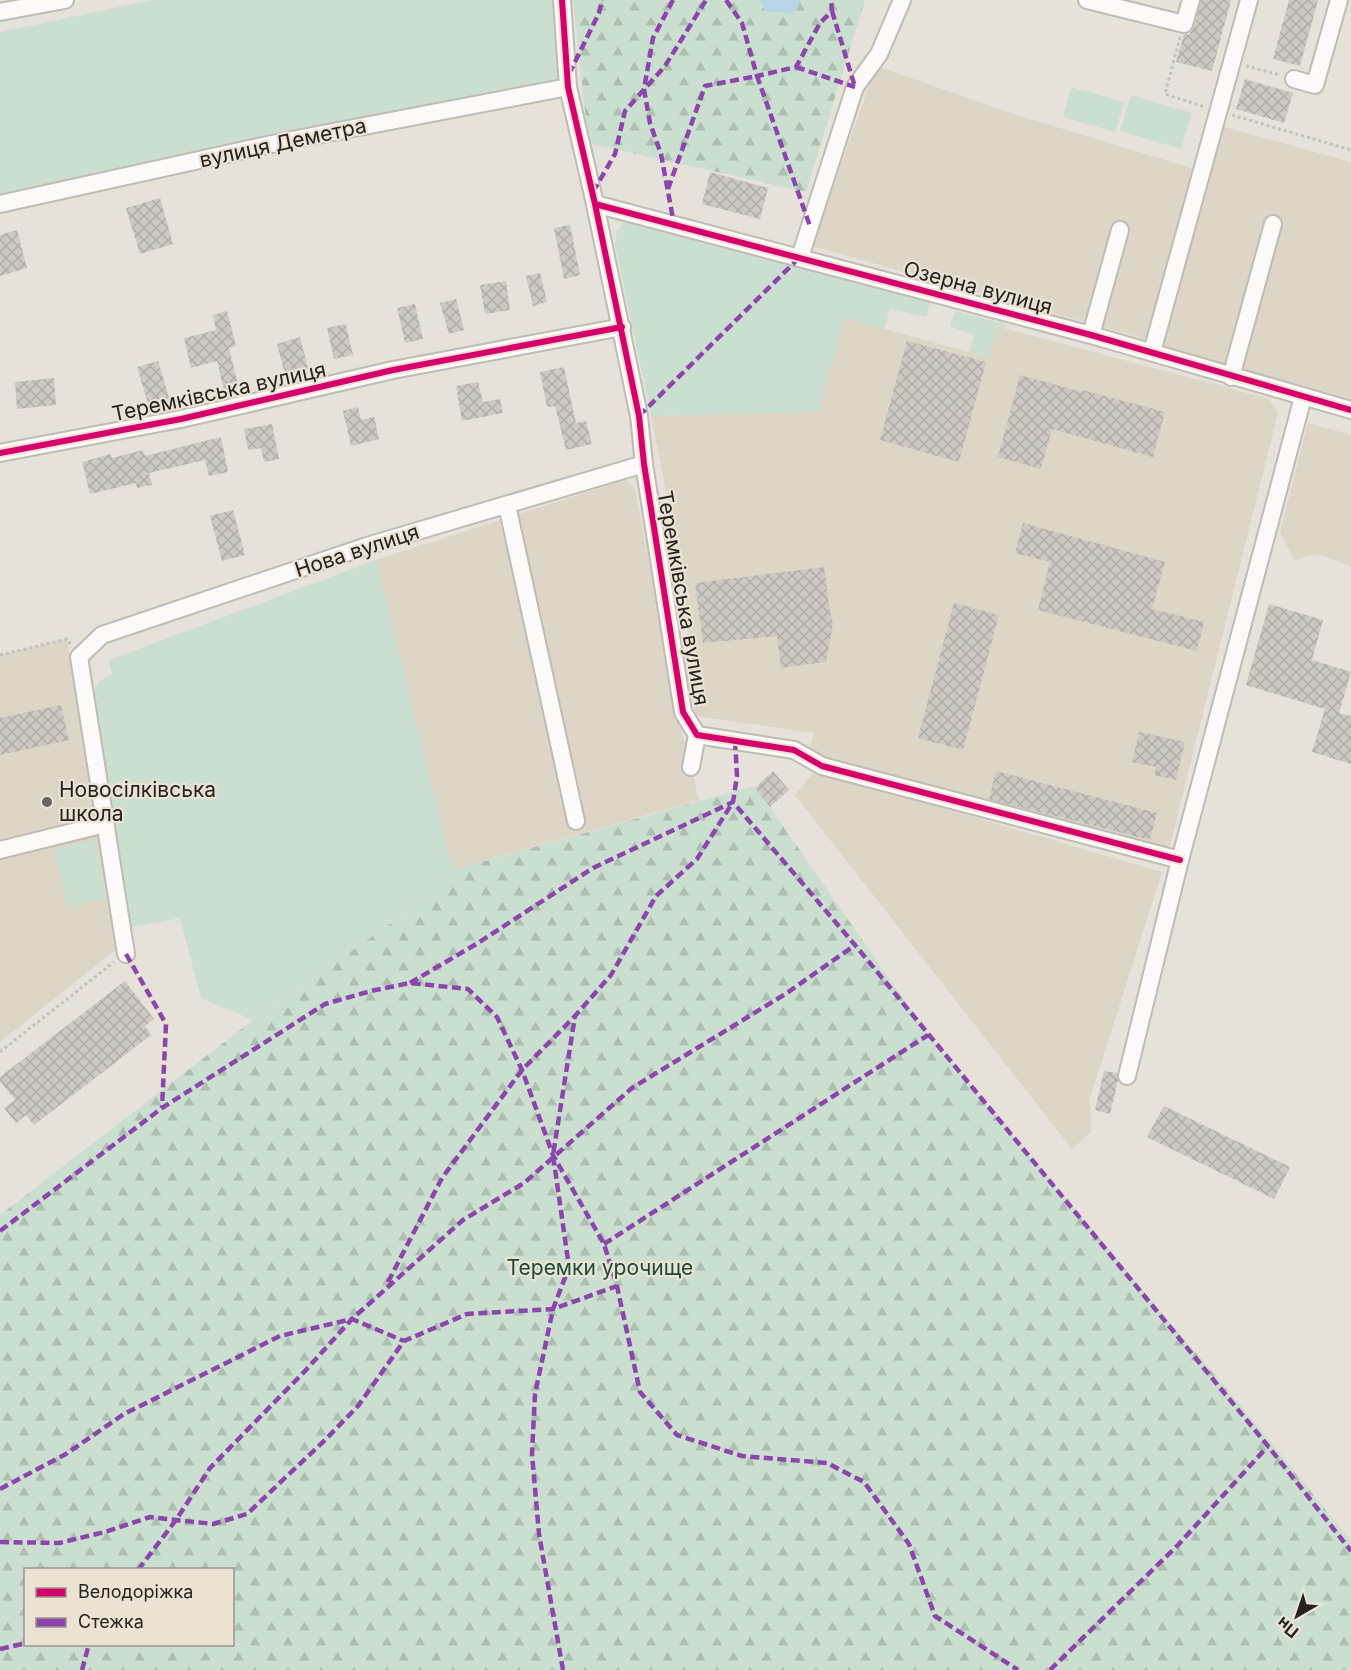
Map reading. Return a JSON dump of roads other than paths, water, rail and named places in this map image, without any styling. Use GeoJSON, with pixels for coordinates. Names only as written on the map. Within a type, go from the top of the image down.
{"type":"FeatureCollection","features":[{"type":"Feature","properties":{"kind":"street"},"geometry":{"type":"LineString","coordinates":[[0,12],[65,0]]}},
{"type":"Feature","properties":{"kind":"street","name":"Теремківська вулиця"},"geometry":{"type":"LineString","coordinates":[[562,0],[568,87],[622,327],[639,416],[644,464],[683,712],[697,735],[794,750],[822,766],[1180,860]]}},
{"type":"Feature","properties":{"kind":"street"},"geometry":{"type":"LineString","coordinates":[[800,257],[855,87],[879,54],[903,0]]}},
{"type":"Feature","properties":{"kind":"street"},"geometry":{"type":"LineString","coordinates":[[1087,0],[1184,24],[1191,0]]}},
{"type":"Feature","properties":{"kind":"street"},"geometry":{"type":"LineString","coordinates":[[1152,352],[1249,0]]}},
{"type":"Feature","properties":{"kind":"street"},"geometry":{"type":"LineString","coordinates":[[1293,79],[1315,85],[1339,0]]}},
{"type":"Feature","properties":{"kind":"street","name":"вулиця Деметра"},"geometry":{"type":"LineString","coordinates":[[0,204],[281,142],[568,87]]}},
{"type":"Feature","properties":{"kind":"street","name":"Озерна вулиця"},"geometry":{"type":"LineString","coordinates":[[595,204],[1091,335],[1351,410]]}},
{"type":"Feature","properties":{"kind":"street"},"geometry":{"type":"LineString","coordinates":[[1232,377],[1273,224]]}},
{"type":"Feature","properties":{"kind":"street"},"geometry":{"type":"LineString","coordinates":[[1091,335],[1120,231]]}},
{"type":"Feature","properties":{"kind":"street","name":"Теремківська вулиця"},"geometry":{"type":"LineString","coordinates":[[0,453],[181,419],[393,370],[622,327]]}},
{"type":"Feature","properties":{"kind":"street"},"geometry":{"type":"LineString","coordinates":[[1127,1076],[1180,860],[1303,397]]}},
{"type":"Feature","properties":{"kind":"street","name":"Нова вулиця"},"geometry":{"type":"LineString","coordinates":[[105,824],[79,657],[102,635],[367,546],[644,464]]}},
{"type":"Feature","properties":{"kind":"street"},"geometry":{"type":"LineString","coordinates":[[507,504],[576,821]]}},
{"type":"Feature","properties":{"kind":"street"},"geometry":{"type":"LineString","coordinates":[[690,767],[697,735]]}},
{"type":"Feature","properties":{"kind":"street"},"geometry":{"type":"LineString","coordinates":[[0,850],[105,824],[126,954]]}},
{"type":"Feature","properties":{"kind":"water"},"geometry":{"type":"Polygon","coordinates":[[[760,0],[801,0],[794,14],[765,11],[760,0]]]}},
{"type":"Feature","properties":{"kind":"place","name":"Новосілківська школа"},"geometry":{"type":"Point","coordinates":[47,802]}},
{"type":"Feature","properties":{"kind":"park label","name":"Теремки урочище"},"geometry":{"type":"Point","coordinates":[600,1268]}}]}
